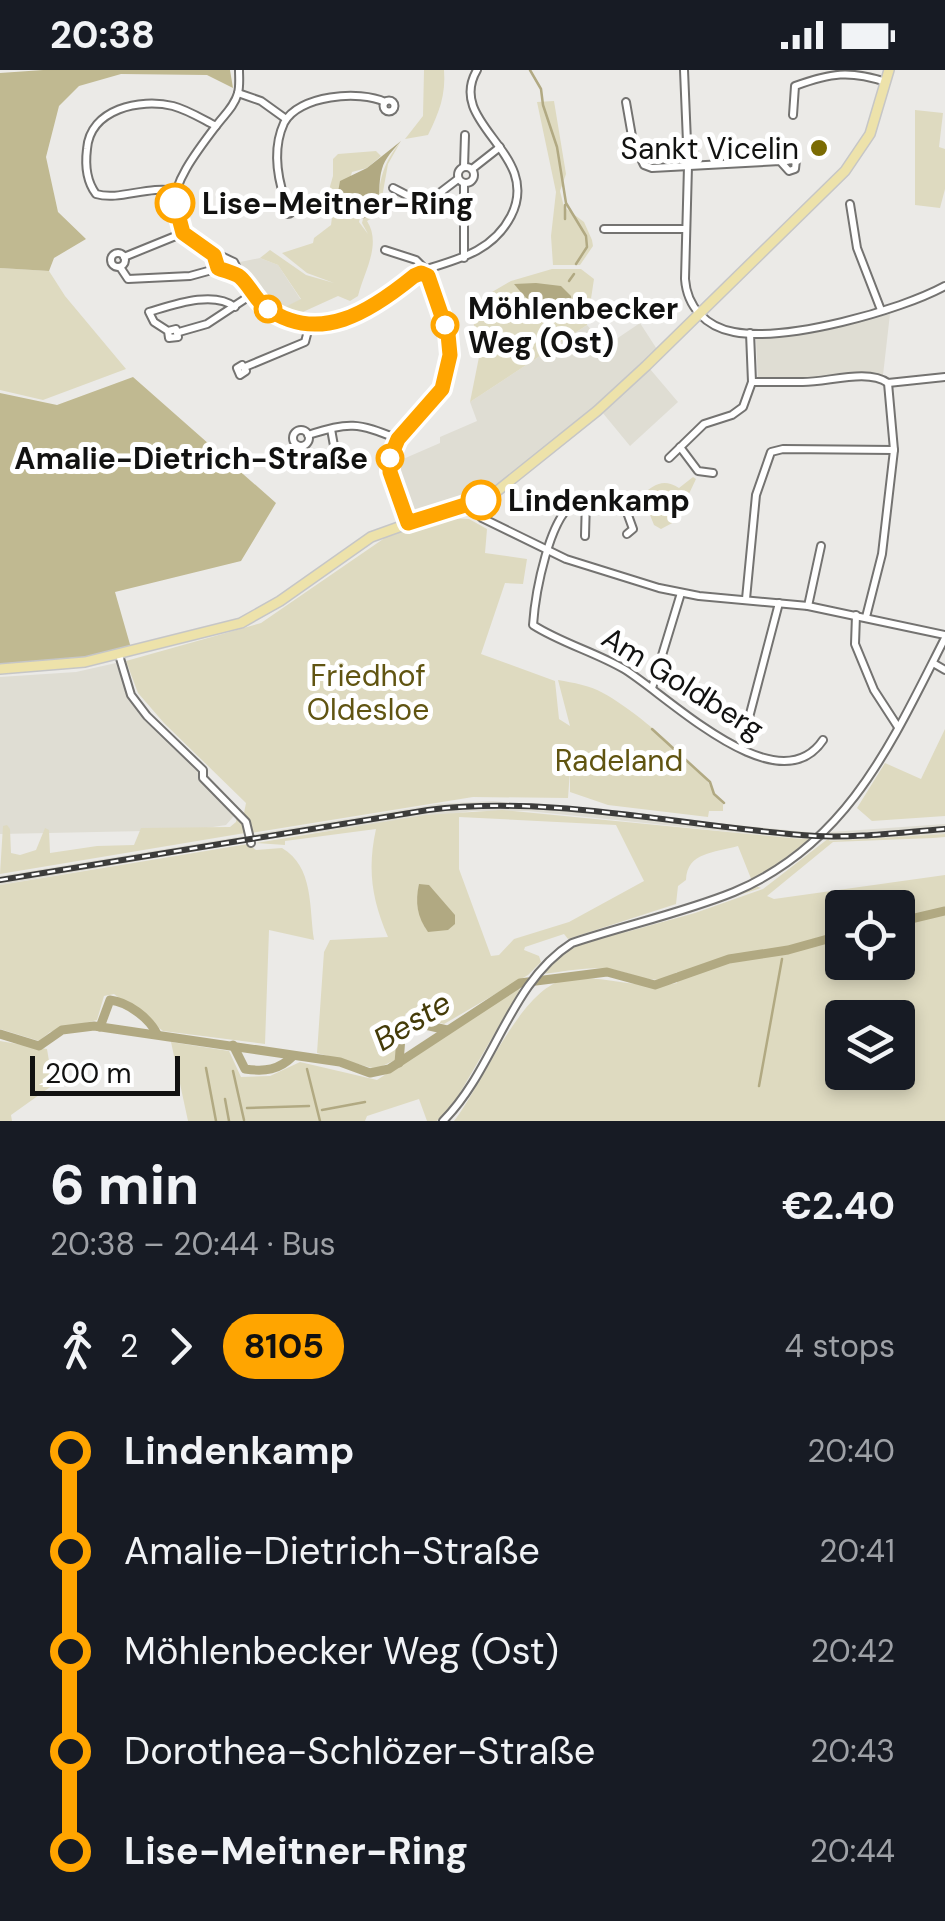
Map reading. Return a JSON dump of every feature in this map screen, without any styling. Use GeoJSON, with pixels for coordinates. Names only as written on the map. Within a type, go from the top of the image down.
{"type":"FeatureCollection","features":[{"type":"Feature","properties":{"kind":"main road"},"geometry":{"type":"LineString","coordinates":[[0,669],[75,664],[219,630],[256,616],[357,546],[408,523],[467,505],[507,484],[598,411],[845,171],[870,134],[889,70]]}},
{"type":"Feature","properties":{"kind":"street"},"geometry":{"type":"LineString","coordinates":[[240,70],[238,93],[230,110],[184,172],[176,191],[176,214],[183,233],[214,255],[234,262],[251,294],[281,316],[310,323],[355,316],[376,307],[425,271],[464,258],[504,230],[517,203],[518,180],[511,162],[472,107],[470,91],[477,70]]}},
{"type":"Feature","properties":{"kind":"street"},"geometry":{"type":"LineString","coordinates":[[684,70],[688,166],[684,228],[686,292],[700,315],[732,332],[806,328],[881,310],[945,286]]}},
{"type":"Feature","properties":{"kind":"street"},"geometry":{"type":"LineString","coordinates":[[793,115],[795,86],[822,76],[838,72],[886,82]]}},
{"type":"Feature","properties":{"kind":"street"},"geometry":{"type":"LineString","coordinates":[[238,93],[261,102],[286,119]]}},
{"type":"Feature","properties":{"kind":"street"},"geometry":{"type":"LineString","coordinates":[[285,200],[276,149],[286,119],[304,106],[327,98],[352,95],[384,102]]}},
{"type":"Feature","properties":{"kind":"street"},"geometry":{"type":"LineString","coordinates":[[626,102],[633,142],[644,164],[652,168],[780,161]]}},
{"type":"Feature","properties":{"kind":"street"},"geometry":{"type":"LineString","coordinates":[[176,191],[150,188],[104,197],[96,194],[87,172],[89,133],[115,110],[145,104],[179,107],[216,126]]}},
{"type":"Feature","properties":{"kind":"street"},"geometry":{"type":"LineString","coordinates":[[434,207],[437,195],[473,178],[468,168],[465,134]]}},
{"type":"Feature","properties":{"kind":"street"},"geometry":{"type":"LineString","coordinates":[[464,258],[464,211],[458,171],[500,147]]}},
{"type":"Feature","properties":{"kind":"street"},"geometry":{"type":"LineString","coordinates":[[394,188],[416,202],[464,211]]}},
{"type":"Feature","properties":{"kind":"street"},"geometry":{"type":"LineString","coordinates":[[850,204],[857,248],[881,310]]}},
{"type":"Feature","properties":{"kind":"street"},"geometry":{"type":"LineString","coordinates":[[604,229],[684,228]]}},
{"type":"Feature","properties":{"kind":"street"},"geometry":{"type":"LineString","coordinates":[[120,267],[124,257],[183,233]]}},
{"type":"Feature","properties":{"kind":"street"},"geometry":{"type":"LineString","coordinates":[[385,250],[416,260],[425,271],[450,345],[448,374],[432,404],[398,439],[390,458],[390,472],[408,523]]}},
{"type":"Feature","properties":{"kind":"street"},"geometry":{"type":"LineString","coordinates":[[124,257],[117,253],[112,256],[112,264],[120,267],[128,279],[190,276],[218,268],[238,275]]}},
{"type":"Feature","properties":{"kind":"street"},"geometry":{"type":"LineString","coordinates":[[214,255],[218,268]]}},
{"type":"Feature","properties":{"kind":"street"},"geometry":{"type":"LineString","coordinates":[[235,307],[214,299],[148,312],[173,340],[178,332],[207,324],[235,307],[251,294]]}},
{"type":"Feature","properties":{"kind":"street"},"geometry":{"type":"LineString","coordinates":[[245,367],[305,342],[310,323]]}},
{"type":"Feature","properties":{"kind":"street"},"geometry":{"type":"LineString","coordinates":[[668,458],[704,424],[739,411],[752,382],[750,333]]}},
{"type":"Feature","properties":{"kind":"street"},"geometry":{"type":"LineString","coordinates":[[888,383],[945,377]]}},
{"type":"Feature","properties":{"kind":"street"},"geometry":{"type":"LineString","coordinates":[[752,382],[882,378],[888,383],[894,450],[882,554],[866,617]]}},
{"type":"Feature","properties":{"kind":"street"},"geometry":{"type":"LineString","coordinates":[[308,435],[356,424],[398,439]]}},
{"type":"Feature","properties":{"kind":"street"},"geometry":{"type":"LineString","coordinates":[[331,428],[336,457]]}},
{"type":"Feature","properties":{"kind":"street"},"geometry":{"type":"LineString","coordinates":[[680,448],[698,470],[713,474]]}},
{"type":"Feature","properties":{"kind":"street"},"geometry":{"type":"LineString","coordinates":[[746,599],[756,495],[771,452],[894,450]]}},
{"type":"Feature","properties":{"kind":"street"},"geometry":{"type":"LineString","coordinates":[[547,549],[562,513],[569,506],[586,499],[621,495],[641,498]]}},
{"type":"Feature","properties":{"kind":"street"},"geometry":{"type":"LineString","coordinates":[[621,495],[633,529],[627,534]]}},
{"type":"Feature","properties":{"kind":"street"},"geometry":{"type":"LineString","coordinates":[[585,536],[586,499]]}},
{"type":"Feature","properties":{"kind":"street"},"geometry":{"type":"LineString","coordinates":[[444,1121],[543,966],[572,943],[717,898],[776,870],[824,834],[862,790],[945,637],[808,606],[681,593],[601,572],[482,518],[467,505]]}},
{"type":"Feature","properties":{"kind":"street"},"geometry":{"type":"LineString","coordinates":[[808,606],[821,546]]}},
{"type":"Feature","properties":{"kind":"street","name":"Am Goldberg"},"geometry":{"type":"LineString","coordinates":[[547,549],[533,625],[596,654],[652,688],[698,725],[756,757],[780,761],[814,754],[823,740]]}},
{"type":"Feature","properties":{"kind":"street"},"geometry":{"type":"LineString","coordinates":[[652,688],[681,593]]}},
{"type":"Feature","properties":{"kind":"street"},"geometry":{"type":"LineString","coordinates":[[741,748],[779,603]]}},
{"type":"Feature","properties":{"kind":"street"},"geometry":{"type":"LineString","coordinates":[[856,615],[855,644],[874,690],[898,727]]}},
{"type":"Feature","properties":{"kind":"street"},"geometry":{"type":"LineString","coordinates":[[119,655],[132,696],[147,716],[203,770],[203,778],[246,822],[251,843]]}},
{"type":"Feature","properties":{"kind":"street"},"geometry":{"type":"LineString","coordinates":[[932,663],[945,670]]}},
{"type":"Feature","properties":{"kind":"shaded area"},"geometry":{"type":"Polygon","coordinates":[[[230,70],[233,88],[207,75],[121,74],[79,86],[59,106],[46,157],[58,212],[86,239],[54,258],[49,271],[0,268],[0,73],[230,70]]]}},
{"type":"Feature","properties":{"kind":"shaded area"},"geometry":{"type":"Polygon","coordinates":[[[401,141],[383,165],[374,212],[361,219],[349,211],[338,192],[340,181],[367,168],[401,141]]]}},
{"type":"Feature","properties":{"kind":"shaded area"},"geometry":{"type":"Polygon","coordinates":[[[260,258],[278,265],[301,300],[277,311],[260,300],[235,263],[260,258]]]}},
{"type":"Feature","properties":{"kind":"shaded area"},"geometry":{"type":"Polygon","coordinates":[[[514,284],[561,286],[572,303],[564,310],[549,313],[533,304],[514,284]]]}},
{"type":"Feature","properties":{"kind":"shaded area"},"geometry":{"type":"Polygon","coordinates":[[[890,314],[883,375],[758,379],[756,339],[805,334],[890,314]]]}},
{"type":"Feature","properties":{"kind":"shaded area"},"geometry":{"type":"Polygon","coordinates":[[[640,323],[662,357],[650,369],[678,402],[630,446],[602,412],[502,494],[468,511],[405,531],[387,466],[440,443],[440,437],[477,421],[470,402],[587,325],[606,346],[640,323]]]}},
{"type":"Feature","properties":{"kind":"shaded area"},"geometry":{"type":"Polygon","coordinates":[[[133,377],[276,503],[241,561],[115,592],[131,648],[74,660],[0,664],[0,393],[57,405],[133,377]]]}},
{"type":"Feature","properties":{"kind":"shaded area"},"geometry":{"type":"Polygon","coordinates":[[[116,663],[129,699],[239,810],[226,825],[193,830],[0,834],[0,677],[76,672],[116,663]]]}},
{"type":"Feature","properties":{"kind":"shaded area"},"geometry":{"type":"Polygon","coordinates":[[[493,801],[817,833],[945,824],[945,834],[828,841],[528,811],[473,811],[254,841],[0,885],[0,876],[438,804],[493,801]]]}},
{"type":"Feature","properties":{"kind":"shaded area"},"geometry":{"type":"Polygon","coordinates":[[[419,884],[429,885],[455,915],[455,924],[448,930],[428,932],[424,926],[418,909],[419,884]]]}},
{"type":"Feature","properties":{"kind":"green space"},"geometry":{"type":"Polygon","coordinates":[[[424,70],[444,70],[441,104],[428,135],[405,139],[423,116],[424,70]]]}},
{"type":"Feature","properties":{"kind":"green space"},"geometry":{"type":"Polygon","coordinates":[[[554,101],[566,174],[560,191],[564,207],[584,222],[593,246],[580,265],[553,265],[551,236],[556,192],[537,102],[554,101]]]}},
{"type":"Feature","properties":{"kind":"green space"},"geometry":{"type":"Polygon","coordinates":[[[915,110],[943,113],[939,147],[945,149],[945,189],[940,208],[915,205],[915,110]]]}},
{"type":"Feature","properties":{"kind":"green space"},"geometry":{"type":"Polygon","coordinates":[[[401,141],[388,164],[379,214],[367,221],[372,249],[358,296],[350,301],[338,296],[294,316],[277,311],[301,299],[278,265],[260,258],[270,250],[306,275],[334,283],[307,273],[282,253],[313,243],[331,225],[333,210],[327,197],[333,159],[338,154],[376,151],[381,156],[367,168],[352,172],[347,192],[349,209],[360,218],[368,234],[363,219],[376,211],[385,166],[401,141]]]}},
{"type":"Feature","properties":{"kind":"green space"},"geometry":{"type":"Polygon","coordinates":[[[0,268],[49,271],[126,369],[43,400],[0,390],[0,268]]]}},
{"type":"Feature","properties":{"kind":"green space"},"geometry":{"type":"Polygon","coordinates":[[[552,269],[581,269],[594,279],[587,325],[470,402],[481,347],[468,306],[511,281],[552,269]]]}},
{"type":"Feature","properties":{"kind":"green space"},"geometry":{"type":"Polygon","coordinates":[[[693,477],[696,479],[676,521],[661,529],[654,525],[642,495],[659,484],[679,488],[693,477]]]}},
{"type":"Feature","properties":{"kind":"green space","name":"Friedhof Oldesloe"},"geometry":{"type":"Polygon","coordinates":[[[449,518],[469,519],[487,529],[485,553],[527,559],[523,584],[505,583],[481,654],[555,681],[559,719],[570,726],[558,680],[592,688],[615,700],[658,732],[697,769],[723,804],[723,811],[709,811],[708,817],[608,805],[570,792],[570,770],[568,798],[473,797],[251,833],[244,813],[246,803],[138,693],[126,661],[261,623],[389,535],[449,518]]]}},
{"type":"Feature","properties":{"kind":"green space"},"geometry":{"type":"Polygon","coordinates":[[[945,729],[945,816],[872,821],[857,808],[885,763],[921,779],[945,729]]]}},
{"type":"Feature","properties":{"kind":"green space"},"geometry":{"type":"Polygon","coordinates":[[[502,810],[814,838],[752,881],[738,846],[703,855],[691,864],[686,880],[678,886],[676,904],[568,939],[564,934],[525,947],[524,950],[539,956],[541,962],[528,975],[444,1024],[406,1013],[398,1031],[395,1060],[376,1069],[317,1053],[324,952],[330,940],[388,937],[373,884],[376,829],[285,841],[285,845],[256,843],[426,815],[502,810]],[[459,817],[459,869],[491,956],[499,955],[514,939],[569,922],[644,881],[616,825],[459,817]]]}},
{"type":"Feature","properties":{"kind":"green space"},"geometry":{"type":"Polygon","coordinates":[[[237,815],[244,823],[245,833],[0,874],[3,826],[7,825],[11,853],[20,855],[36,850],[45,828],[49,830],[50,853],[134,845],[141,828],[230,827],[237,815]]]}},
{"type":"Feature","properties":{"kind":"green space"},"geometry":{"type":"Polygon","coordinates":[[[945,834],[933,838],[833,842],[767,896],[774,899],[825,892],[825,980],[915,980],[915,890],[838,890],[945,875],[945,1121],[454,1121],[519,1016],[552,985],[584,978],[649,985],[677,983],[677,972],[660,979],[600,968],[542,974],[558,956],[572,946],[753,885],[761,888],[619,934],[763,889],[829,838],[945,834]]]}},
{"type":"Feature","properties":{"kind":"green space"},"geometry":{"type":"Polygon","coordinates":[[[248,844],[256,850],[282,848],[300,866],[308,889],[314,940],[269,930],[265,1044],[163,1031],[114,994],[104,996],[97,1020],[50,1032],[39,1041],[0,1029],[0,885],[248,844]]]}},
{"type":"Feature","properties":{"kind":"green space"},"geometry":{"type":"Polygon","coordinates":[[[517,988],[520,990],[454,1103],[437,1121],[427,1121],[419,1099],[367,1116],[365,1121],[188,1121],[171,1042],[229,1051],[241,1077],[270,1076],[300,1062],[377,1080],[517,988]]]}},
{"type":"Feature","properties":{"kind":"green space"},"geometry":{"type":"Polygon","coordinates":[[[0,1041],[47,1049],[53,1085],[11,1115],[12,1121],[0,1121],[0,1041]]]}},
{"type":"Feature","properties":{"kind":"waterway"},"geometry":{"type":"LineString","coordinates":[[530,70],[541,89],[557,147],[566,203],[586,236],[587,247],[576,264]]}},
{"type":"Feature","properties":{"kind":"waterway"},"geometry":{"type":"LineString","coordinates":[[565,205],[565,219]]}},
{"type":"Feature","properties":{"kind":"waterway"},"geometry":{"type":"LineString","coordinates":[[569,281],[574,274]]}},
{"type":"Feature","properties":{"kind":"waterway"},"geometry":{"type":"LineString","coordinates":[[652,729],[710,782],[714,794],[724,803]]}},
{"type":"Feature","properties":{"kind":"waterway","name":"Beste"},"geometry":{"type":"LineString","coordinates":[[915,918],[945,911]]}},
{"type":"Feature","properties":{"kind":"waterway","name":"Beste"},"geometry":{"type":"LineString","coordinates":[[0,1034],[39,1046],[62,1030],[94,1026],[340,1062],[370,1073],[389,1069],[520,983],[607,972],[655,985],[729,959],[825,940]]}},
{"type":"Feature","properties":{"kind":"waterway"},"geometry":{"type":"LineString","coordinates":[[759,1086],[782,959]]}},
{"type":"Feature","properties":{"kind":"waterway"},"geometry":{"type":"LineString","coordinates":[[100,1027],[110,1000],[137,1012],[157,1034]]}},
{"type":"Feature","properties":{"kind":"waterway"},"geometry":{"type":"LineString","coordinates":[[399,1063],[401,1037],[408,1021],[447,1030]]}},
{"type":"Feature","properties":{"kind":"waterway"},"geometry":{"type":"LineString","coordinates":[[233,1045],[245,1069],[271,1069],[293,1056]]}},
{"type":"Feature","properties":{"kind":"waterway"},"geometry":{"type":"LineString","coordinates":[[206,1068],[216,1121]]}},
{"type":"Feature","properties":{"kind":"waterway"},"geometry":{"type":"LineString","coordinates":[[307,1069],[320,1121]]}},
{"type":"Feature","properties":{"kind":"waterway"},"geometry":{"type":"LineString","coordinates":[[233,1071],[244,1120]]}},
{"type":"Feature","properties":{"kind":"waterway"},"geometry":{"type":"LineString","coordinates":[[225,1099],[229,1121]]}},
{"type":"Feature","properties":{"kind":"waterway"},"geometry":{"type":"LineString","coordinates":[[322,1110],[365,1102]]}},
{"type":"Feature","properties":{"kind":"waterway"},"geometry":{"type":"LineString","coordinates":[[247,1108],[309,1106]]}},
{"type":"Feature","properties":{"kind":"railway"},"geometry":{"type":"LineString","coordinates":[[0,880],[428,810],[476,806],[573,809],[816,836],[945,829]]}},
{"type":"Feature","properties":{"kind":"bus line","name":"8105"},"geometry":{"type":"LineString","coordinates":[[175,203],[183,233],[214,255],[218,268],[238,275],[268,309],[297,322],[317,323],[355,316],[376,307],[414,276],[428,276],[448,334],[448,374],[432,404],[398,439],[390,458],[390,472],[408,523],[481,500]]}},
{"type":"Feature","properties":{"kind":"place","name":"Sankt Vicelin"},"geometry":{"type":"Point","coordinates":[819,148]}},
{"type":"Feature","properties":{"kind":"place","name":"Lise-Meitner-Ring"},"geometry":{"type":"Point","coordinates":[175,203]}},
{"type":"Feature","properties":{"kind":"place","name":"Möhlenbecker Weg (Ost)"},"geometry":{"type":"Point","coordinates":[445,325]}},
{"type":"Feature","properties":{"kind":"place","name":"Amalie-Dietrich-Straße"},"geometry":{"type":"Point","coordinates":[390,458]}},
{"type":"Feature","properties":{"kind":"place","name":"Lindenkamp"},"geometry":{"type":"Point","coordinates":[481,500]}},
{"type":"Feature","properties":{"kind":"park label","name":"Radeland"},"geometry":{"type":"Point","coordinates":[619,760]}}]}
